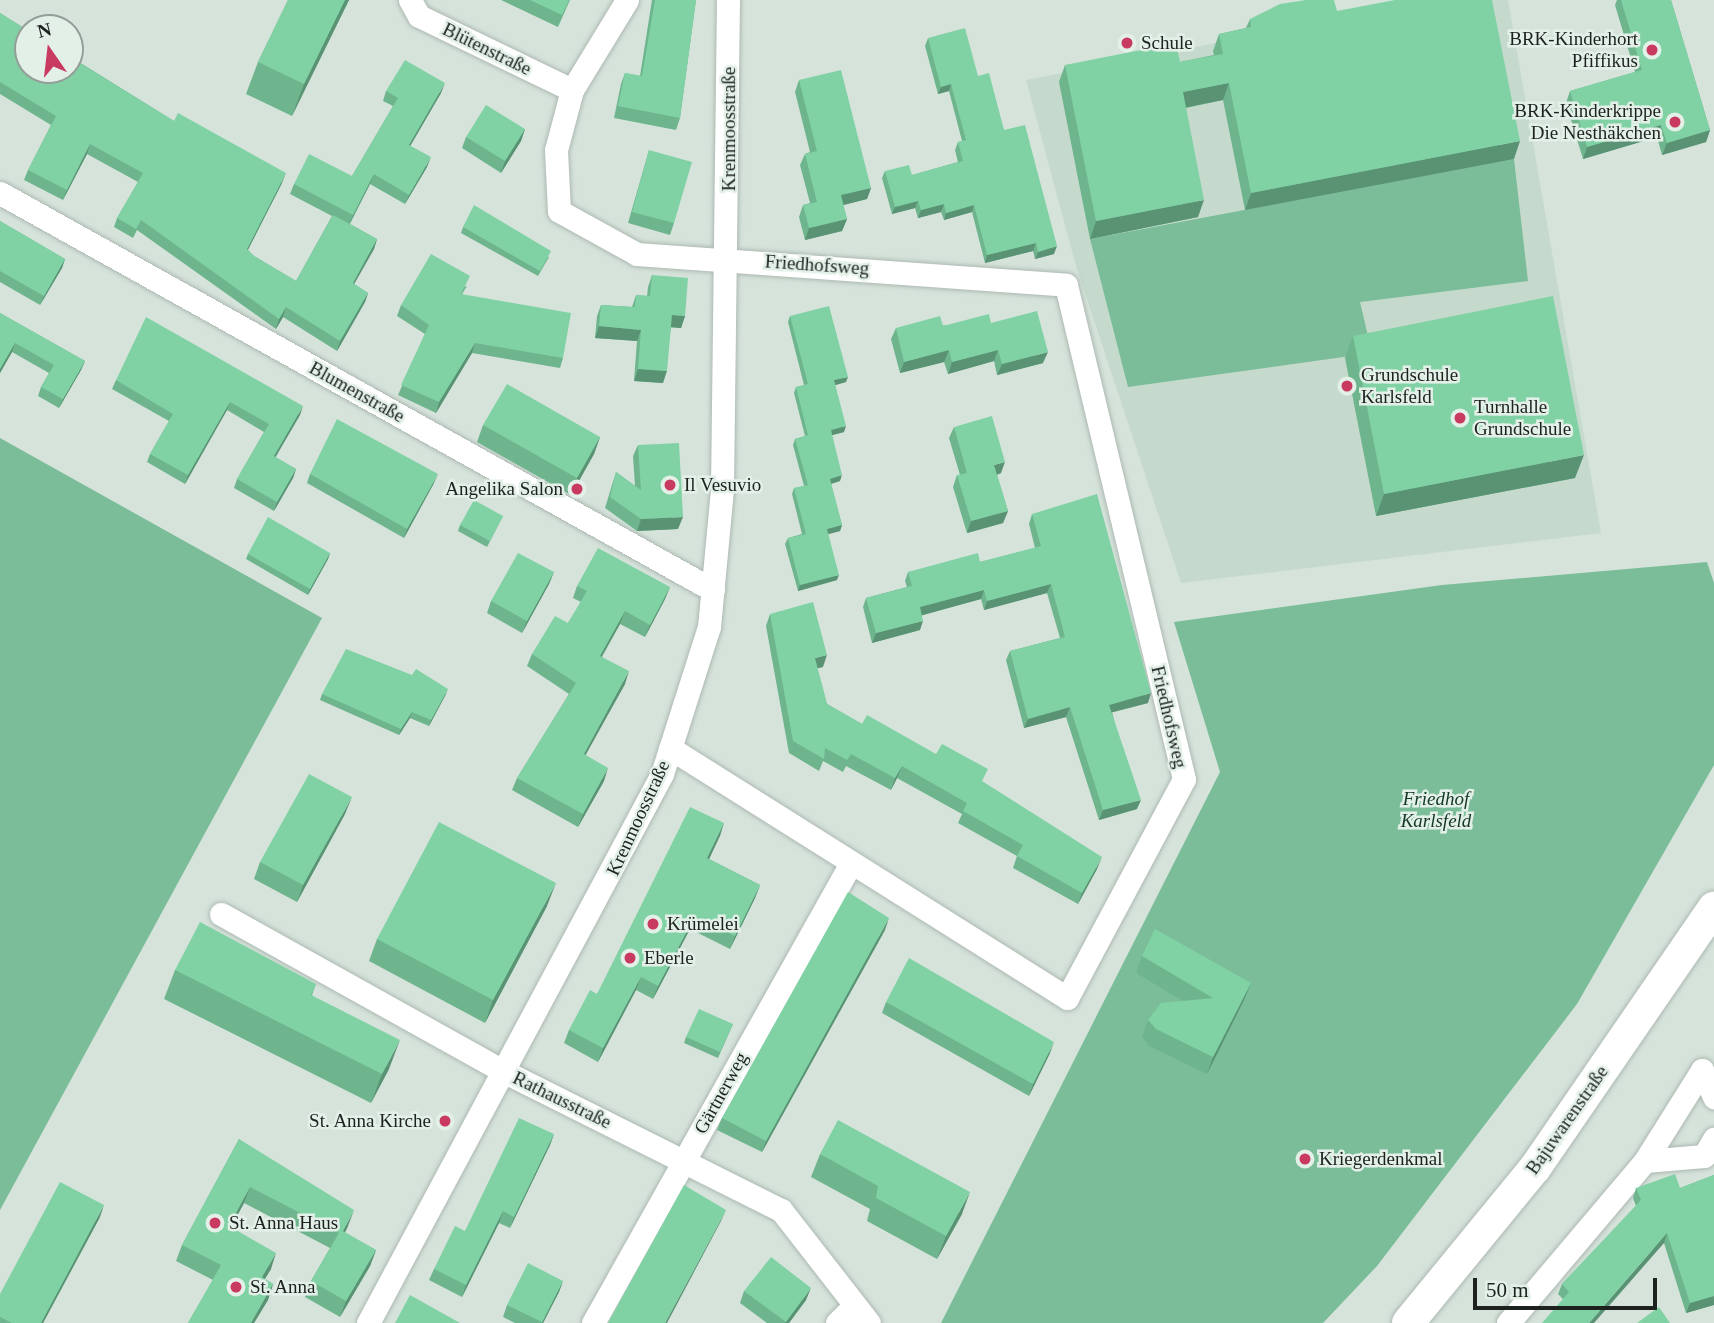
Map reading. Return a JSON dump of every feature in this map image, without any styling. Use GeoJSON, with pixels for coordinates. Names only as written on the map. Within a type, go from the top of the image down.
{"type":"FeatureCollection","features":[{"type":"Feature","properties":{"kind":"main road","name":"Bajuwarenstraße"},"geometry":{"type":"LineString","coordinates":[[1408,1323],[1535,1168],[1714,908]]}},
{"type":"Feature","properties":{"kind":"street","name":"Blütenstraße"},"geometry":{"type":"LineString","coordinates":[[410,0],[419,16],[572,90]]}},
{"type":"Feature","properties":{"kind":"street"},"geometry":{"type":"LineString","coordinates":[[627,0],[572,90],[556,150],[559,211],[637,254],[729,259]]}},
{"type":"Feature","properties":{"kind":"street","name":"Krenmoosstraße"},"geometry":{"type":"LineString","coordinates":[[368,1323],[503,1071],[593,911],[670,748],[709,627],[729,259],[728,0]]}},
{"type":"Feature","properties":{"kind":"street","name":"Blumenstraße"},"geometry":{"type":"LineString","coordinates":[[0,193],[713,590]]}},
{"type":"Feature","properties":{"kind":"street","name":"Friedhofsweg"},"geometry":{"type":"LineString","coordinates":[[670,748],[1067,998],[1184,779],[1066,285],[729,259]]}},
{"type":"Feature","properties":{"kind":"street","name":"Gärtnerweg"},"geometry":{"type":"LineString","coordinates":[[593,1323],[851,863]]}},
{"type":"Feature","properties":{"kind":"street","name":"Rathausstraße"},"geometry":{"type":"LineString","coordinates":[[221,914],[503,1071],[781,1210],[869,1323]]}},
{"type":"Feature","properties":{"kind":"street"},"geometry":{"type":"LineString","coordinates":[[1508,1323],[1645,1161],[1702,1070],[1714,1097]]}},
{"type":"Feature","properties":{"kind":"street"},"geometry":{"type":"LineString","coordinates":[[1645,1161],[1704,1156],[1714,1139]]}},
{"type":"Feature","properties":{"kind":"street"},"geometry":{"type":"LineString","coordinates":[[837,1323],[855,1305]]}},
{"type":"Feature","properties":{"kind":"shaded area","name":"Grundschule Karlsfeld"},"geometry":{"type":"Polygon","coordinates":[[[1437,0],[1508,0],[1601,533],[1181,583],[1076,266],[1026,80],[1437,0]]]}},
{"type":"Feature","properties":{"kind":"green space"},"geometry":{"type":"Polygon","coordinates":[[[1514,159],[1528,281],[1360,302],[1372,353],[1128,387],[1090,239],[1514,159]]]}},
{"type":"Feature","properties":{"kind":"green space"},"geometry":{"type":"Polygon","coordinates":[[[0,438],[322,618],[0,1210],[0,438]]]}},
{"type":"Feature","properties":{"kind":"green space","name":"Friedhof Karlsfeld"},"geometry":{"type":"Polygon","coordinates":[[[1707,562],[1714,583],[1714,765],[1577,1004],[1377,1266],[1323,1323],[941,1323],[1220,772],[1174,622],[1442,585],[1707,562]]]}},
{"type":"Feature","properties":{"kind":"building"},"geometry":{"type":"Polygon","coordinates":[[[288,0],[345,0],[304,84],[258,62],[288,0]]]}},
{"type":"Feature","properties":{"kind":"building"},"geometry":{"type":"Polygon","coordinates":[[[530,0],[569,0],[562,15],[530,0]]]}},
{"type":"Feature","properties":{"kind":"building"},"geometry":{"type":"Polygon","coordinates":[[[655,0],[696,0],[680,118],[618,106],[625,73],[642,76],[655,0]]]}},
{"type":"Feature","properties":{"kind":"building"},"geometry":{"type":"Polygon","coordinates":[[[1334,0],[1337,11],[1395,0],[1492,0],[1520,141],[1251,193],[1229,83],[1183,92],[1204,200],[1096,221],[1065,65],[1176,43],[1180,62],[1223,54],[1219,34],[1251,27],[1250,19],[1280,4],[1334,0]]]}},
{"type":"Feature","properties":{"kind":"building"},"geometry":{"type":"Polygon","coordinates":[[[1621,0],[1671,0],[1710,130],[1667,143],[1661,125],[1587,147],[1570,91],[1642,70],[1621,0]]]}},
{"type":"Feature","properties":{"kind":"building"},"geometry":{"type":"Polygon","coordinates":[[[0,13],[14,22],[14,84],[84,84],[84,66],[174,121],[178,113],[286,173],[247,249],[296,281],[333,215],[377,239],[353,283],[368,293],[340,341],[286,307],[279,319],[141,220],[136,229],[117,218],[143,173],[90,144],[67,190],[28,170],[56,116],[0,82],[0,13]]]}},
{"type":"Feature","properties":{"kind":"building"},"geometry":{"type":"Polygon","coordinates":[[[965,28],[978,76],[989,73],[1004,130],[1025,125],[1057,246],[1038,252],[1036,243],[987,255],[974,205],[946,213],[944,204],[921,210],[918,201],[895,207],[885,171],[909,165],[912,175],[963,161],[958,142],[966,140],[951,84],[941,87],[928,38],[965,28]]]}},
{"type":"Feature","properties":{"kind":"building"},"geometry":{"type":"Polygon","coordinates":[[[405,60],[445,83],[409,145],[431,157],[409,195],[374,174],[353,215],[294,184],[309,154],[352,176],[398,98],[386,91],[405,60]]]}},
{"type":"Feature","properties":{"kind":"building"},"geometry":{"type":"Polygon","coordinates":[[[841,70],[871,188],[841,195],[847,219],[809,228],[803,205],[817,202],[805,154],[817,151],[799,80],[841,70]]]}},
{"type":"Feature","properties":{"kind":"building"},"geometry":{"type":"Polygon","coordinates":[[[486,105],[525,129],[505,161],[466,137],[486,105]]]}},
{"type":"Feature","properties":{"kind":"building"},"geometry":{"type":"Polygon","coordinates":[[[649,150],[692,162],[674,223],[632,212],[649,150]]]}},
{"type":"Feature","properties":{"kind":"building"},"geometry":{"type":"Polygon","coordinates":[[[474,205],[551,251],[540,271],[463,227],[474,205]]]}},
{"type":"Feature","properties":{"kind":"building"},"geometry":{"type":"Polygon","coordinates":[[[0,221],[65,259],[44,296],[0,271],[0,221]]]}},
{"type":"Feature","properties":{"kind":"building"},"geometry":{"type":"Polygon","coordinates":[[[431,254],[470,276],[461,294],[571,313],[563,358],[475,343],[439,402],[401,385],[429,325],[401,305],[431,254]]]}},
{"type":"Feature","properties":{"kind":"building"},"geometry":{"type":"Polygon","coordinates":[[[652,275],[688,278],[685,316],[672,315],[667,371],[638,369],[641,330],[599,326],[601,305],[635,307],[636,295],[650,296],[652,275]]]}},
{"type":"Feature","properties":{"kind":"building","name":"Turnhalle Grundschule"},"geometry":{"type":"Polygon","coordinates":[[[1553,296],[1584,455],[1384,494],[1353,336],[1553,296]]]}},
{"type":"Feature","properties":{"kind":"building"},"geometry":{"type":"Polygon","coordinates":[[[829,306],[848,377],[834,380],[846,426],[831,430],[842,475],[830,479],[842,525],[827,529],[839,575],[800,585],[788,538],[806,534],[794,488],[808,485],[795,439],[808,435],[796,387],[808,384],[790,316],[829,306]]]}},
{"type":"Feature","properties":{"kind":"building"},"geometry":{"type":"Polygon","coordinates":[[[1037,311],[1048,352],[1002,364],[998,350],[952,362],[949,350],[904,362],[896,328],[940,316],[943,326],[989,314],[991,323],[1037,311]]]}},
{"type":"Feature","properties":{"kind":"building"},"geometry":{"type":"Polygon","coordinates":[[[0,313],[85,361],[63,399],[41,387],[54,365],[15,343],[0,369],[0,313]]]}},
{"type":"Feature","properties":{"kind":"building"},"geometry":{"type":"Polygon","coordinates":[[[146,317],[303,406],[274,456],[296,469],[277,502],[237,479],[269,424],[230,402],[188,475],[150,454],[173,414],[116,380],[146,317]]]}},
{"type":"Feature","properties":{"kind":"building"},"geometry":{"type":"Polygon","coordinates":[[[507,384],[600,437],[577,478],[483,425],[507,384]]]}},
{"type":"Feature","properties":{"kind":"building"},"geometry":{"type":"Polygon","coordinates":[[[992,416],[1005,462],[994,465],[1008,511],[971,521],[957,475],[967,473],[954,427],[992,416]]]}},
{"type":"Feature","properties":{"kind":"building"},"geometry":{"type":"Polygon","coordinates":[[[337,419],[438,474],[407,529],[310,474],[337,419]]]}},
{"type":"Feature","properties":{"kind":"building"},"geometry":{"type":"Polygon","coordinates":[[[679,443],[683,517],[641,519],[610,497],[616,472],[641,490],[638,445],[679,443]]]}},
{"type":"Feature","properties":{"kind":"building"},"geometry":{"type":"Polygon","coordinates":[[[1097,494],[1151,693],[1109,705],[1141,800],[1103,810],[1070,707],[1028,719],[1010,651],[1065,637],[1051,584],[987,601],[984,590],[920,607],[923,621],[876,633],[866,598],[912,586],[908,572],[978,553],[980,562],[1041,546],[1032,514],[1097,494]]]}},
{"type":"Feature","properties":{"kind":"building"},"geometry":{"type":"Polygon","coordinates":[[[474,500],[503,516],[490,541],[460,525],[474,500]]]}},
{"type":"Feature","properties":{"kind":"building"},"geometry":{"type":"Polygon","coordinates":[[[268,517],[330,553],[310,589],[248,554],[268,517]]]}},
{"type":"Feature","properties":{"kind":"building"},"geometry":{"type":"Polygon","coordinates":[[[598,548],[670,587],[650,625],[625,611],[600,656],[629,671],[584,754],[608,768],[583,814],[517,778],[576,683],[532,654],[555,616],[568,623],[587,591],[577,586],[598,548]]]}},
{"type":"Feature","properties":{"kind":"building"},"geometry":{"type":"Polygon","coordinates":[[[518,553],[554,572],[527,621],[491,601],[518,553]]]}},
{"type":"Feature","properties":{"kind":"building"},"geometry":{"type":"Polygon","coordinates":[[[813,602],[827,655],[815,658],[827,704],[862,724],[867,715],[936,754],[942,744],[988,769],[982,781],[1102,857],[1082,893],[1017,856],[1023,845],[963,811],[967,803],[902,766],[895,778],[851,754],[847,760],[825,748],[824,759],[793,741],[770,614],[813,602]]]}},
{"type":"Feature","properties":{"kind":"building"},"geometry":{"type":"Polygon","coordinates":[[[346,649],[412,675],[416,669],[448,689],[431,720],[412,712],[401,729],[322,694],[346,649]]]}},
{"type":"Feature","properties":{"kind":"building"},"geometry":{"type":"Polygon","coordinates":[[[309,774],[352,797],[303,885],[260,862],[309,774]]]}},
{"type":"Feature","properties":{"kind":"building"},"geometry":{"type":"Polygon","coordinates":[[[690,807],[724,823],[707,858],[760,885],[735,936],[695,916],[658,986],[641,977],[603,1048],[569,1030],[590,990],[597,994],[690,807]]]}},
{"type":"Feature","properties":{"kind":"building"},"geometry":{"type":"Polygon","coordinates":[[[439,822],[556,883],[493,1000],[377,939],[439,822]]]}},
{"type":"Feature","properties":{"kind":"building"},"geometry":{"type":"Polygon","coordinates":[[[848,892],[889,918],[766,1141],[722,1118],[848,892]]]}},
{"type":"Feature","properties":{"kind":"building"},"geometry":{"type":"Polygon","coordinates":[[[200,922],[316,984],[311,995],[400,1040],[382,1074],[175,970],[200,922]]]}},
{"type":"Feature","properties":{"kind":"building"},"geometry":{"type":"Polygon","coordinates":[[[1155,929],[1251,983],[1213,1057],[1156,1029],[1148,1020],[1161,1003],[1213,998],[1142,956],[1155,929]]]}},
{"type":"Feature","properties":{"kind":"building"},"geometry":{"type":"Polygon","coordinates":[[[909,958],[1054,1042],[1033,1084],[886,1002],[909,958]]]}},
{"type":"Feature","properties":{"kind":"building"},"geometry":{"type":"Polygon","coordinates":[[[699,1009],[733,1024],[720,1052],[686,1037],[699,1009]]]}},
{"type":"Feature","properties":{"kind":"building"},"geometry":{"type":"Polygon","coordinates":[[[519,1118],[554,1134],[514,1217],[503,1211],[466,1285],[434,1269],[455,1226],[465,1231],[519,1118]]]}},
{"type":"Feature","properties":{"kind":"building"},"geometry":{"type":"Polygon","coordinates":[[[838,1120],[970,1192],[946,1236],[876,1198],[878,1186],[820,1154],[838,1120]]]}},
{"type":"Feature","properties":{"kind":"building"},"geometry":{"type":"Polygon","coordinates":[[[239,1139],[354,1210],[343,1231],[376,1250],[346,1301],[311,1281],[339,1233],[250,1187],[229,1226],[276,1253],[262,1277],[273,1284],[251,1323],[188,1323],[221,1265],[182,1245],[239,1139]]]}},
{"type":"Feature","properties":{"kind":"building"},"geometry":{"type":"Polygon","coordinates":[[[1675,1174],[1680,1188],[1714,1175],[1714,1296],[1690,1303],[1667,1233],[1589,1323],[1542,1323],[1569,1292],[1562,1284],[1641,1200],[1636,1188],[1675,1174]]]}},
{"type":"Feature","properties":{"kind":"building"},"geometry":{"type":"Polygon","coordinates":[[[60,1182],[104,1205],[41,1323],[12,1323],[0,1317],[0,1294],[60,1182]]]}},
{"type":"Feature","properties":{"kind":"building"},"geometry":{"type":"Polygon","coordinates":[[[684,1185],[726,1210],[665,1323],[608,1323],[684,1185]]]}},
{"type":"Feature","properties":{"kind":"building"},"geometry":{"type":"Polygon","coordinates":[[[771,1257],[811,1288],[786,1322],[744,1291],[771,1257]]]}},
{"type":"Feature","properties":{"kind":"building"},"geometry":{"type":"Polygon","coordinates":[[[528,1263],[563,1281],[542,1322],[507,1305],[528,1263]]]}},
{"type":"Feature","properties":{"kind":"building"},"geometry":{"type":"Polygon","coordinates":[[[410,1295],[460,1323],[395,1323],[410,1295]]]}},
{"type":"Feature","properties":{"kind":"building"},"geometry":{"type":"Polygon","coordinates":[[[1659,1307],[1670,1323],[1637,1323],[1659,1307]]]}},
{"type":"Feature","properties":{"kind":"place","name":"Schule"},"geometry":{"type":"Point","coordinates":[1127,43]}},
{"type":"Feature","properties":{"kind":"place","name":"BRK-Kinderhort Pfiffikus"},"geometry":{"type":"Point","coordinates":[1652,50]}},
{"type":"Feature","properties":{"kind":"place","name":"BRK-Kinderkrippe Die Nesthäkchen"},"geometry":{"type":"Point","coordinates":[1675,122]}},
{"type":"Feature","properties":{"kind":"place","name":"Grundschule Karlsfeld"},"geometry":{"type":"Point","coordinates":[1347,386]}},
{"type":"Feature","properties":{"kind":"place","name":"Turnhalle Grundschule"},"geometry":{"type":"Point","coordinates":[1460,418]}},
{"type":"Feature","properties":{"kind":"place","name":"Il Vesuvio"},"geometry":{"type":"Point","coordinates":[670,485]}},
{"type":"Feature","properties":{"kind":"place","name":"Angelika Salon"},"geometry":{"type":"Point","coordinates":[577,489]}},
{"type":"Feature","properties":{"kind":"place","name":"Krümelei"},"geometry":{"type":"Point","coordinates":[653,924]}},
{"type":"Feature","properties":{"kind":"place","name":"Eberle"},"geometry":{"type":"Point","coordinates":[630,958]}},
{"type":"Feature","properties":{"kind":"place","name":"St. Anna Kirche"},"geometry":{"type":"Point","coordinates":[445,1121]}},
{"type":"Feature","properties":{"kind":"place","name":"Kriegerdenkmal"},"geometry":{"type":"Point","coordinates":[1305,1159]}},
{"type":"Feature","properties":{"kind":"place","name":"St. Anna Haus"},"geometry":{"type":"Point","coordinates":[215,1223]}},
{"type":"Feature","properties":{"kind":"place","name":"St. Anna"},"geometry":{"type":"Point","coordinates":[236,1287]}}]}
